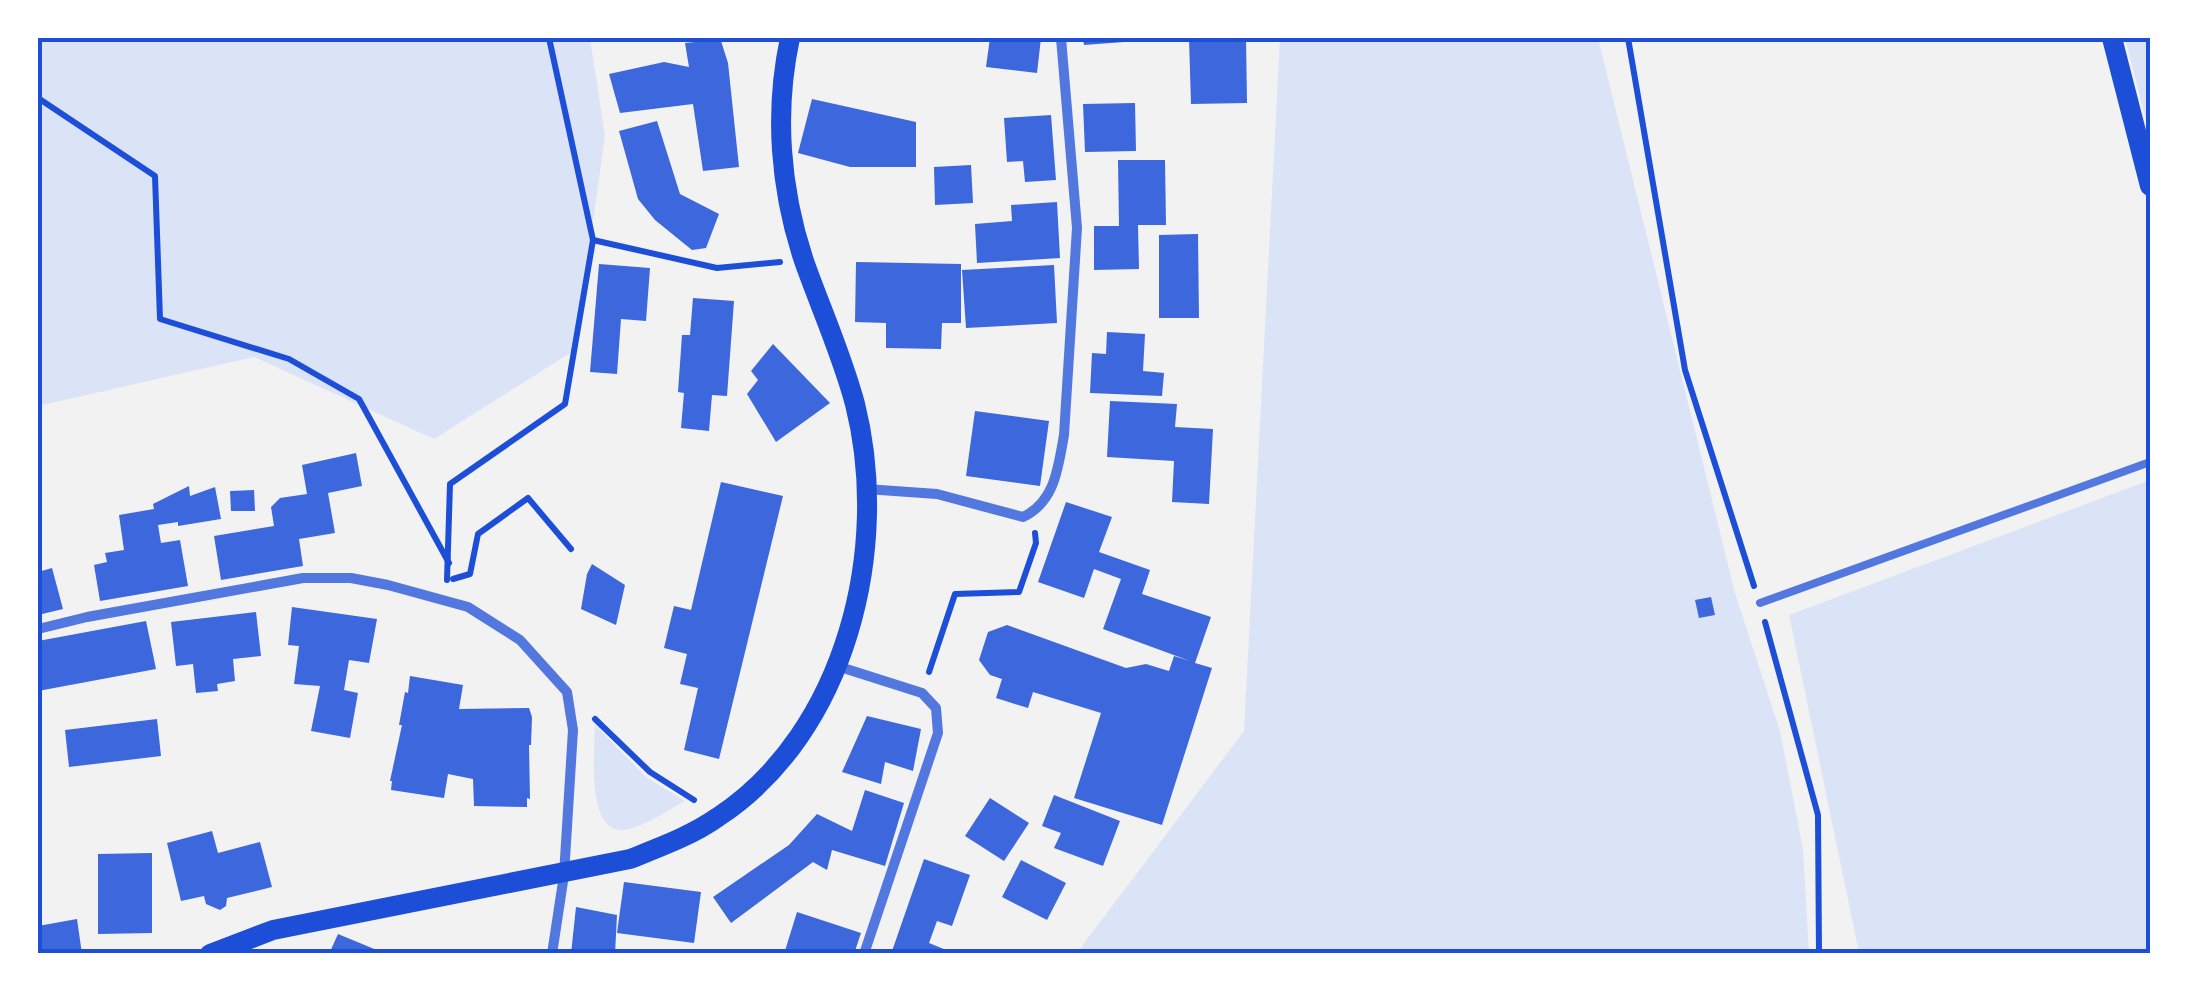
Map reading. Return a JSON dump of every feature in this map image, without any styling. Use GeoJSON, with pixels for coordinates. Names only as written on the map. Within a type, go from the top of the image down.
{"type":"FeatureCollection","features":[{"type":"Feature","properties":{"kind":"main road"},"geometry":{"type":"LineString","coordinates":[[210,954],[273,930],[630,860],[678,840],[720,816],[794,742],[837,666],[860,590],[866,488],[864,446],[855,404],[793,222],[781,143],[790,38]]}},
{"type":"Feature","properties":{"kind":"main road"},"geometry":{"type":"LineString","coordinates":[[2112,38],[2150,186]]}},
{"type":"Feature","properties":{"kind":"street"},"geometry":{"type":"LineString","coordinates":[[866,488],[936,494],[1023,517],[1046,502],[1064,436],[1077,228],[1061,38]]}},
{"type":"Feature","properties":{"kind":"street"},"geometry":{"type":"LineString","coordinates":[[38,629],[87,616],[304,578],[351,578],[388,584],[468,608],[520,640],[568,692],[573,730],[564,875],[552,954]]}},
{"type":"Feature","properties":{"kind":"street"},"geometry":{"type":"LineString","coordinates":[[837,666],[922,692],[936,708],[938,732],[864,954]]}},
{"type":"Feature","properties":{"kind":"lane"},"geometry":{"type":"LineString","coordinates":[[1760,603],[2150,462]]}},
{"type":"Feature","properties":{"kind":"path"},"geometry":{"type":"LineString","coordinates":[[38,98],[155,176],[160,319],[289,359],[359,398],[449,563],[450,484],[565,404],[593,240],[549,38]]}},
{"type":"Feature","properties":{"kind":"path"},"geometry":{"type":"LineString","coordinates":[[1628,38],[1685,370],[1760,603],[1818,815],[1819,954]]}},
{"type":"Feature","properties":{"kind":"path"},"geometry":{"type":"LineString","coordinates":[[593,240],[717,268],[804,260]]}},
{"type":"Feature","properties":{"kind":"path"},"geometry":{"type":"LineString","coordinates":[[470,574],[478,534],[528,498],[571,549]]}},
{"type":"Feature","properties":{"kind":"path"},"geometry":{"type":"LineString","coordinates":[[922,692],[955,594],[1020,592],[1036,543],[1034,512]]}},
{"type":"Feature","properties":{"kind":"path"},"geometry":{"type":"LineString","coordinates":[[568,692],[650,772],[720,816]]}},
{"type":"Feature","properties":{"kind":"shaded area"},"geometry":{"type":"Polygon","coordinates":[[[38,38],[590,38],[605,136],[575,350],[434,439],[254,357],[38,406],[38,38]]]}},
{"type":"Feature","properties":{"kind":"shaded area"},"geometry":{"type":"Polygon","coordinates":[[[1280,38],[1598,38],[1735,593],[1780,731],[1803,849],[1809,953],[1076,954],[1244,731],[1280,38]]]}},
{"type":"Feature","properties":{"kind":"shaded area"},"geometry":{"type":"Polygon","coordinates":[[[2125,38],[2150,38],[2150,136],[2125,38]]]}},
{"type":"Feature","properties":{"kind":"shaded area"},"geometry":{"type":"Polygon","coordinates":[[[2150,480],[2150,953],[1859,953],[1789,615],[2150,480]]]}},
{"type":"Feature","properties":{"kind":"shaded area"},"geometry":{"type":"Polygon","coordinates":[[[595,725],[646,777],[685,801],[629,829],[615,829],[605,821],[595,791],[595,725]]]}},
{"type":"Feature","properties":{"kind":"building"},"geometry":{"type":"Polygon","coordinates":[[[704,38],[721,41],[728,63],[739,167],[703,171],[693,104],[620,113],[609,74],[664,62],[689,67],[685,43],[705,41],[704,38]]]}},
{"type":"Feature","properties":{"kind":"building"},"geometry":{"type":"Polygon","coordinates":[[[990,38],[1041,38],[1037,73],[986,67],[990,38]]]}},
{"type":"Feature","properties":{"kind":"building"},"geometry":{"type":"Polygon","coordinates":[[[1083,38],[1123,38],[1124,42],[1084,45],[1083,38]]]}},
{"type":"Feature","properties":{"kind":"building"},"geometry":{"type":"Polygon","coordinates":[[[1189,38],[1246,38],[1247,103],[1191,104],[1189,38]]]}},
{"type":"Feature","properties":{"kind":"building"},"geometry":{"type":"Polygon","coordinates":[[[812,99],[916,122],[916,167],[850,167],[798,153],[812,99]]]}},
{"type":"Feature","properties":{"kind":"building"},"geometry":{"type":"Polygon","coordinates":[[[1135,103],[1136,151],[1085,152],[1083,104],[1135,103]]]}},
{"type":"Feature","properties":{"kind":"building"},"geometry":{"type":"Polygon","coordinates":[[[1051,115],[1056,180],[1025,182],[1023,161],[1007,162],[1004,118],[1051,115]]]}},
{"type":"Feature","properties":{"kind":"building"},"geometry":{"type":"Polygon","coordinates":[[[657,121],[680,194],[719,214],[706,248],[692,250],[655,220],[638,199],[619,131],[657,121]]]}},
{"type":"Feature","properties":{"kind":"building"},"geometry":{"type":"Polygon","coordinates":[[[1118,160],[1165,160],[1166,225],[1138,225],[1139,269],[1094,270],[1094,226],[1119,226],[1118,160]]]}},
{"type":"Feature","properties":{"kind":"building"},"geometry":{"type":"Polygon","coordinates":[[[971,165],[973,203],[935,205],[934,167],[971,165]]]}},
{"type":"Feature","properties":{"kind":"building"},"geometry":{"type":"Polygon","coordinates":[[[1057,202],[1060,258],[977,263],[975,224],[1012,221],[1011,205],[1057,202]]]}},
{"type":"Feature","properties":{"kind":"building"},"geometry":{"type":"Polygon","coordinates":[[[1198,234],[1199,318],[1159,318],[1159,235],[1198,234]]]}},
{"type":"Feature","properties":{"kind":"building"},"geometry":{"type":"Polygon","coordinates":[[[856,262],[961,264],[961,323],[942,323],[941,349],[886,348],[886,323],[855,322],[856,262]]]}},
{"type":"Feature","properties":{"kind":"building"},"geometry":{"type":"Polygon","coordinates":[[[599,264],[650,268],[646,321],[621,319],[617,374],[590,372],[599,264]]]}},
{"type":"Feature","properties":{"kind":"building"},"geometry":{"type":"Polygon","coordinates":[[[1054,265],[1057,323],[966,328],[962,270],[1054,265]]]}},
{"type":"Feature","properties":{"kind":"building"},"geometry":{"type":"Polygon","coordinates":[[[693,298],[734,301],[727,396],[712,395],[709,431],[681,428],[684,393],[678,392],[682,335],[690,335],[693,298]]]}},
{"type":"Feature","properties":{"kind":"building"},"geometry":{"type":"Polygon","coordinates":[[[1107,332],[1145,334],[1143,371],[1164,373],[1162,396],[1090,393],[1092,353],[1106,354],[1107,332]]]}},
{"type":"Feature","properties":{"kind":"building"},"geometry":{"type":"Polygon","coordinates":[[[773,344],[830,403],[776,442],[747,394],[758,380],[751,371],[773,344]]]}},
{"type":"Feature","properties":{"kind":"building"},"geometry":{"type":"Polygon","coordinates":[[[1110,401],[1177,404],[1175,427],[1213,429],[1209,504],[1172,502],[1174,461],[1107,457],[1110,401]]]}},
{"type":"Feature","properties":{"kind":"building"},"geometry":{"type":"Polygon","coordinates":[[[975,411],[1049,421],[1040,486],[966,476],[975,411]]]}},
{"type":"Feature","properties":{"kind":"building"},"geometry":{"type":"Polygon","coordinates":[[[356,453],[362,486],[328,493],[335,533],[299,539],[303,566],[221,580],[214,536],[274,526],[271,507],[280,498],[307,494],[302,465],[356,453]]]}},
{"type":"Feature","properties":{"kind":"building"},"geometry":{"type":"Polygon","coordinates":[[[721,482],[783,496],[719,759],[684,750],[698,688],[680,684],[687,654],[664,648],[674,606],[691,610],[721,482]]]}},
{"type":"Feature","properties":{"kind":"building"},"geometry":{"type":"Polygon","coordinates":[[[189,486],[190,496],[215,487],[221,519],[158,525],[161,543],[180,540],[188,586],[100,601],[94,565],[107,562],[105,553],[124,550],[119,515],[154,509],[153,504],[189,486]]]}},
{"type":"Feature","properties":{"kind":"building"},"geometry":{"type":"Polygon","coordinates":[[[254,490],[255,511],[231,511],[230,491],[254,490]]]}},
{"type":"Feature","properties":{"kind":"building"},"geometry":{"type":"Polygon","coordinates":[[[1066,502],[1112,517],[1099,552],[1150,570],[1142,594],[1211,617],[1195,663],[1212,668],[1162,825],[1074,798],[1101,713],[1033,692],[1028,708],[996,698],[1002,679],[990,675],[979,660],[988,632],[1007,625],[1126,668],[1146,664],[1169,671],[1174,656],[1190,661],[1103,629],[1121,579],[1094,569],[1084,598],[1038,582],[1066,502]]]}},
{"type":"Feature","properties":{"kind":"building"},"geometry":{"type":"Polygon","coordinates":[[[592,564],[625,585],[616,625],[581,609],[592,564]]]}},
{"type":"Feature","properties":{"kind":"building"},"geometry":{"type":"Polygon","coordinates":[[[52,568],[63,609],[38,615],[38,572],[52,568]]]}},
{"type":"Feature","properties":{"kind":"building"},"geometry":{"type":"Polygon","coordinates":[[[1711,597],[1715,615],[1699,618],[1695,600],[1711,597]]]}},
{"type":"Feature","properties":{"kind":"building"},"geometry":{"type":"Polygon","coordinates":[[[292,607],[377,619],[369,663],[349,660],[344,690],[358,693],[350,738],[311,731],[320,686],[294,684],[299,646],[288,645],[292,607]]]}},
{"type":"Feature","properties":{"kind":"building"},"geometry":{"type":"Polygon","coordinates":[[[256,612],[261,656],[233,659],[235,681],[217,684],[218,691],[196,693],[193,664],[176,666],[171,622],[256,612]]]}},
{"type":"Feature","properties":{"kind":"building"},"geometry":{"type":"Polygon","coordinates":[[[146,621],[156,669],[38,691],[38,641],[146,621]]]}},
{"type":"Feature","properties":{"kind":"building"},"geometry":{"type":"Polygon","coordinates":[[[410,676],[463,685],[459,709],[529,708],[532,717],[527,807],[474,806],[473,779],[448,774],[444,798],[391,790],[410,676]]]}},
{"type":"Feature","properties":{"kind":"building"},"geometry":{"type":"Polygon","coordinates":[[[867,716],[921,729],[913,771],[885,762],[881,784],[842,772],[867,716]]]}},
{"type":"Feature","properties":{"kind":"building"},"geometry":{"type":"Polygon","coordinates":[[[157,719],[161,756],[69,767],[65,730],[157,719]]]}},
{"type":"Feature","properties":{"kind":"building"},"geometry":{"type":"Polygon","coordinates":[[[865,790],[904,803],[885,866],[832,850],[827,870],[813,862],[731,923],[713,897],[789,845],[817,814],[852,831],[865,790]]]}},
{"type":"Feature","properties":{"kind":"building"},"geometry":{"type":"Polygon","coordinates":[[[1054,795],[1120,821],[1103,866],[1054,848],[1061,833],[1042,826],[1054,795]]]}},
{"type":"Feature","properties":{"kind":"building"},"geometry":{"type":"Polygon","coordinates":[[[990,798],[1029,823],[1004,861],[965,836],[990,798]]]}},
{"type":"Feature","properties":{"kind":"building"},"geometry":{"type":"Polygon","coordinates":[[[212,831],[218,853],[260,842],[272,887],[227,898],[226,906],[220,910],[206,904],[204,896],[181,901],[167,843],[212,831]]]}},
{"type":"Feature","properties":{"kind":"building"},"geometry":{"type":"Polygon","coordinates":[[[152,853],[152,933],[98,934],[98,854],[152,853]]]}},
{"type":"Feature","properties":{"kind":"building"},"geometry":{"type":"Polygon","coordinates":[[[924,859],[970,875],[952,926],[937,921],[929,943],[956,954],[891,954],[924,859]]]}},
{"type":"Feature","properties":{"kind":"building"},"geometry":{"type":"Polygon","coordinates":[[[1021,860],[1066,883],[1047,920],[1002,897],[1021,860]]]}},
{"type":"Feature","properties":{"kind":"building"},"geometry":{"type":"Polygon","coordinates":[[[624,882],[701,892],[694,943],[617,933],[624,882]]]}},
{"type":"Feature","properties":{"kind":"building"},"geometry":{"type":"Polygon","coordinates":[[[576,907],[617,915],[615,954],[571,954],[576,907]]]}},
{"type":"Feature","properties":{"kind":"building"},"geometry":{"type":"Polygon","coordinates":[[[797,912],[861,933],[854,954],[784,954],[797,912]]]}},
{"type":"Feature","properties":{"kind":"building"},"geometry":{"type":"Polygon","coordinates":[[[77,919],[82,954],[38,954],[38,926],[77,919]]]}},
{"type":"Feature","properties":{"kind":"building"},"geometry":{"type":"Polygon","coordinates":[[[338,934],[384,953],[384,954],[329,954],[338,934]]]}}]}
